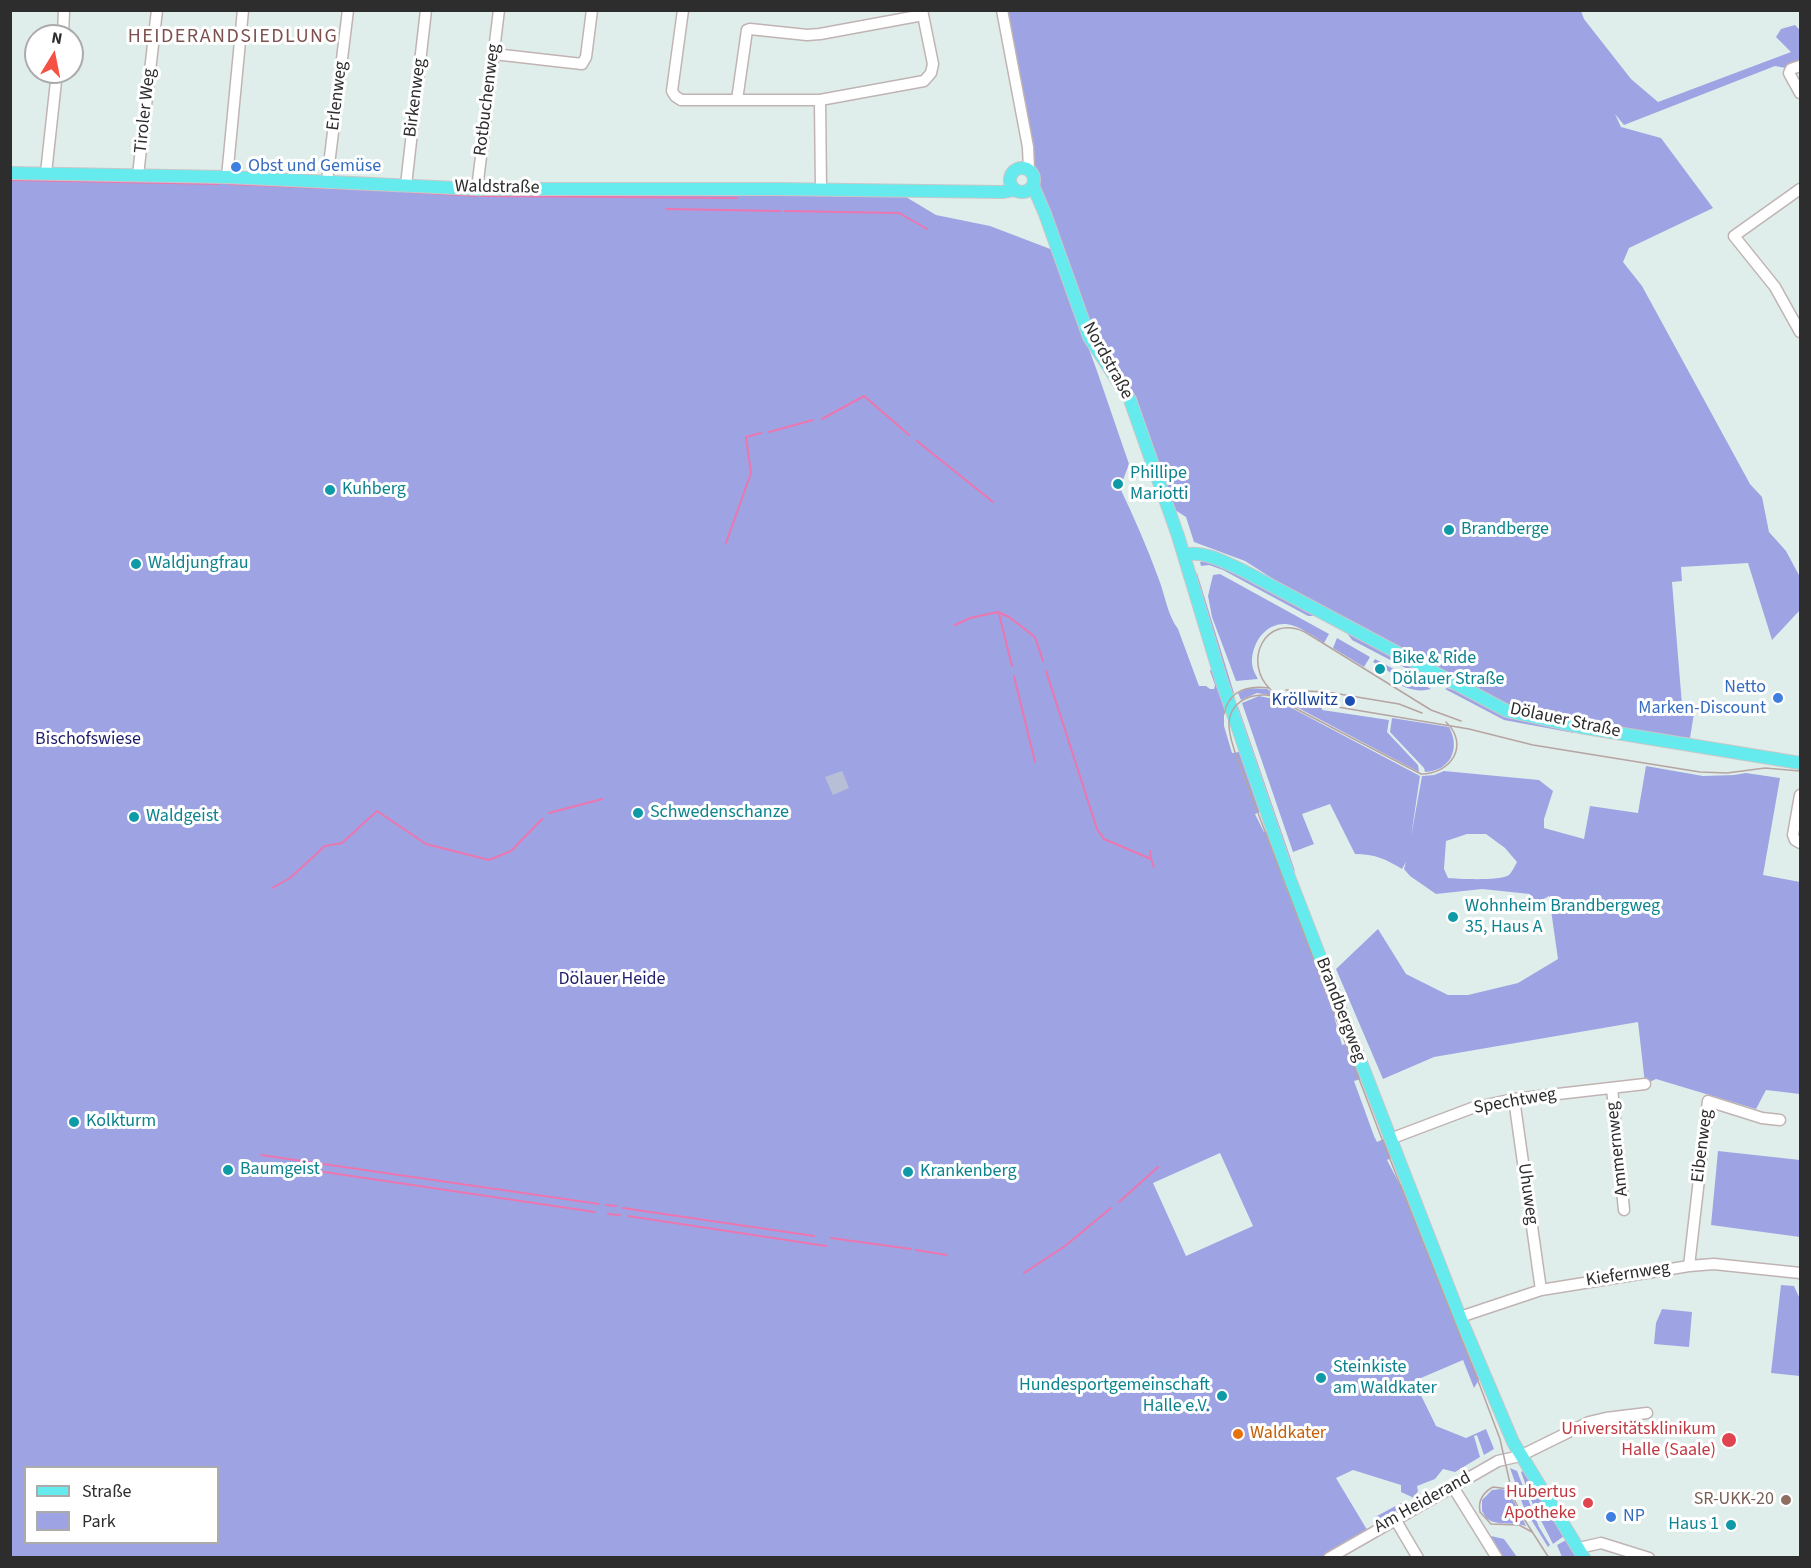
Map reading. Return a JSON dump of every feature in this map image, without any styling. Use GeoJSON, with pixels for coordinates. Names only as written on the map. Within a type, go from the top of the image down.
{"type":"FeatureCollection","features":[{"type":"Feature","properties":{"kind":"main road"},"geometry":{"type":"LineString","coordinates":[[1020,188],[1011,174],[1024,169]]}},
{"type":"Feature","properties":{"kind":"main road","name":"Nordstraße"},"geometry":{"type":"LineString","coordinates":[[1024,169],[1034,178],[1020,188],[1039,203],[1045,214],[1090,339],[1130,400],[1184,555]]}},
{"type":"Feature","properties":{"kind":"main road","name":"Waldstraße"},"geometry":{"type":"LineString","coordinates":[[10,172],[227,177],[477,189],[984,192],[1020,188]]}},
{"type":"Feature","properties":{"kind":"main road","name":"Dölauer Straße"},"geometry":{"type":"LineString","coordinates":[[1184,555],[1195,553],[1208,556],[1242,570],[1507,711],[1521,716],[1800,763]]}},
{"type":"Feature","properties":{"kind":"main road","name":"Brandbergweg"},"geometry":{"type":"LineString","coordinates":[[1184,555],[1212,649],[1288,877],[1460,1317],[1520,1456],[1582,1553]]}},
{"type":"Feature","properties":{"kind":"street","name":"Tiroler Weg"},"geometry":{"type":"LineString","coordinates":[[138,175],[156,10]]}},
{"type":"Feature","properties":{"kind":"street"},"geometry":{"type":"LineString","coordinates":[[227,177],[243,10]]}},
{"type":"Feature","properties":{"kind":"street","name":"Erlenweg"},"geometry":{"type":"LineString","coordinates":[[327,182],[348,10]]}},
{"type":"Feature","properties":{"kind":"street","name":"Birkenweg"},"geometry":{"type":"LineString","coordinates":[[406,185],[426,10]]}},
{"type":"Feature","properties":{"kind":"street","name":"Rotbuchenweg"},"geometry":{"type":"LineString","coordinates":[[477,189],[499,10]]}},
{"type":"Feature","properties":{"kind":"street"},"geometry":{"type":"LineString","coordinates":[[494,54],[582,64],[586,57],[592,10]]}},
{"type":"Feature","properties":{"kind":"street"},"geometry":{"type":"LineString","coordinates":[[683,10],[672,91],[681,100],[737,100],[820,100],[924,81],[932,73],[933,64],[923,13],[820,34],[747,30],[737,100]]}},
{"type":"Feature","properties":{"kind":"street","name":"Nordstraße"},"geometry":{"type":"LineString","coordinates":[[1002,10],[1028,147],[1024,169]]}},
{"type":"Feature","properties":{"kind":"street"},"geometry":{"type":"LineString","coordinates":[[1796,67],[1789,74],[1800,93]]}},
{"type":"Feature","properties":{"kind":"street"},"geometry":{"type":"LineString","coordinates":[[46,173],[56,84]]}},
{"type":"Feature","properties":{"kind":"street"},"geometry":{"type":"LineString","coordinates":[[820,100],[821,190]]}},
{"type":"Feature","properties":{"kind":"street"},"geometry":{"type":"LineString","coordinates":[[1800,189],[1734,236],[1775,287],[1800,332]]}},
{"type":"Feature","properties":{"kind":"street"},"geometry":{"type":"LineString","coordinates":[[1800,795],[1793,835],[1800,843]]}},
{"type":"Feature","properties":{"kind":"street","name":"Spechtweg"},"geometry":{"type":"LineString","coordinates":[[1390,1139],[1472,1108],[1514,1099],[1645,1084]]}},
{"type":"Feature","properties":{"kind":"street","name":"Ammernweg"},"geometry":{"type":"LineString","coordinates":[[1612,1088],[1624,1210]]}},
{"type":"Feature","properties":{"kind":"street","name":"Uhuweg"},"geometry":{"type":"LineString","coordinates":[[1514,1099],[1541,1290]]}},
{"type":"Feature","properties":{"kind":"street","name":"Eibenweg"},"geometry":{"type":"LineString","coordinates":[[1689,1266],[1708,1101],[1762,1118],[1780,1120]]}},
{"type":"Feature","properties":{"kind":"street","name":"Kiefernweg"},"geometry":{"type":"LineString","coordinates":[[1460,1317],[1541,1290],[1689,1266],[1714,1264],[1800,1273]]}},
{"type":"Feature","properties":{"kind":"street","name":"Am Heiderand"},"geometry":{"type":"LineString","coordinates":[[1329,1557],[1498,1461],[1520,1456],[1589,1422],[1647,1413]]}},
{"type":"Feature","properties":{"kind":"street"},"geometry":{"type":"LineString","coordinates":[[1453,1487],[1497,1557]]}},
{"type":"Feature","properties":{"kind":"street"},"geometry":{"type":"LineString","coordinates":[[1395,1519],[1418,1557]]}},
{"type":"Feature","properties":{"kind":"street"},"geometry":{"type":"LineString","coordinates":[[1582,1553],[1601,1542],[1649,1557]]}},
{"type":"Feature","properties":{"kind":"green space"},"geometry":{"type":"Polygon","coordinates":[[[1002,11],[1581,11],[1584,19],[1631,79],[1658,102],[1791,52],[1776,37],[1781,29],[1795,25],[1800,30],[1800,66],[1791,69],[1775,66],[1624,125],[1615,114],[1621,127],[1661,138],[1713,208],[1629,248],[1623,262],[1642,286],[1750,484],[1762,497],[1769,532],[1786,551],[1800,577],[1800,610],[1772,640],[1748,563],[1681,567],[1682,581],[1672,582],[1682,705],[1695,707],[1690,738],[1580,727],[1521,716],[1336,619],[1245,561],[1194,542],[1186,517],[1175,510],[1136,397],[1095,341],[1037,192],[1002,11]]]}},
{"type":"Feature","properties":{"kind":"green space","name":"Dölauer Heide"},"geometry":{"type":"Polygon","coordinates":[[[11,176],[220,180],[478,192],[906,197],[936,215],[990,226],[1053,250],[1129,464],[1120,488],[1149,555],[1199,686],[1214,689],[1215,685],[1210,671],[1213,666],[1224,706],[1224,726],[1232,753],[1239,752],[1231,726],[1265,824],[1260,812],[1255,814],[1264,832],[1268,831],[1338,1014],[1334,1016],[1342,1045],[1350,1043],[1364,1078],[1354,1081],[1374,1136],[1377,1142],[1386,1138],[1393,1157],[1387,1160],[1400,1185],[1403,1183],[1480,1378],[1474,1388],[1463,1360],[1414,1381],[1436,1426],[1466,1438],[1486,1429],[1494,1449],[1484,1455],[1477,1435],[1474,1436],[1480,1457],[1455,1472],[1443,1469],[1435,1479],[1417,1486],[1418,1491],[1414,1498],[1401,1492],[1401,1485],[1353,1470],[1336,1478],[1369,1533],[1329,1557],[11,1557],[11,176]],[[1220,1153],[1153,1183],[1186,1256],[1253,1226],[1220,1153]]]}},
{"type":"Feature","properties":{"kind":"green space"},"geometry":{"type":"Polygon","coordinates":[[[1200,562],[1216,562],[1316,616],[1308,616],[1223,570],[1209,565],[1201,566],[1200,562]]]}},
{"type":"Feature","properties":{"kind":"green space"},"geometry":{"type":"Polygon","coordinates":[[[1197,573],[1234,693],[1231,696],[1195,574],[1197,573]]]}},
{"type":"Feature","properties":{"kind":"green space"},"geometry":{"type":"Polygon","coordinates":[[[1220,574],[1329,634],[1324,643],[1291,625],[1272,627],[1261,636],[1254,648],[1252,664],[1258,679],[1236,681],[1212,617],[1208,596],[1213,575],[1220,574]]]}},
{"type":"Feature","properties":{"kind":"green space"},"geometry":{"type":"Polygon","coordinates":[[[1344,629],[1440,682],[1438,685],[1352,640],[1344,629]]]}},
{"type":"Feature","properties":{"kind":"green space"},"geometry":{"type":"Polygon","coordinates":[[[1337,638],[1370,657],[1364,667],[1333,648],[1337,638]]]}},
{"type":"Feature","properties":{"kind":"green space"},"geometry":{"type":"Polygon","coordinates":[[[1375,659],[1431,689],[1416,690],[1400,685],[1391,679],[1393,674],[1373,662],[1375,659]]]}},
{"type":"Feature","properties":{"kind":"green space"},"geometry":{"type":"Polygon","coordinates":[[[1248,688],[1267,689],[1280,697],[1257,693],[1241,700],[1238,693],[1248,688]]]}},
{"type":"Feature","properties":{"kind":"green space"},"geometry":{"type":"Polygon","coordinates":[[[1445,689],[1573,730],[1574,733],[1504,720],[1445,689]]]}},
{"type":"Feature","properties":{"kind":"green space"},"geometry":{"type":"Polygon","coordinates":[[[1259,696],[1274,699],[1420,776],[1411,837],[1422,776],[1444,771],[1539,780],[1553,791],[1544,819],[1544,828],[1584,839],[1590,806],[1638,813],[1646,766],[1703,776],[1746,773],[1780,778],[1763,875],[1800,882],[1800,1094],[1766,1090],[1756,1109],[1656,1079],[1645,1084],[1638,1022],[1434,1057],[1383,1079],[1336,969],[1378,929],[1406,974],[1448,995],[1468,995],[1518,983],[1558,959],[1549,896],[1542,900],[1532,900],[1530,894],[1482,889],[1436,894],[1410,876],[1404,869],[1406,862],[1402,869],[1380,858],[1355,854],[1330,804],[1302,814],[1314,844],[1293,852],[1242,703],[1259,696]],[[1467,834],[1446,841],[1444,869],[1448,878],[1489,879],[1510,874],[1517,862],[1505,848],[1486,834],[1467,834]]]}},
{"type":"Feature","properties":{"kind":"green space"},"geometry":{"type":"Polygon","coordinates":[[[1285,701],[1322,707],[1322,710],[1389,720],[1387,732],[1418,765],[1419,772],[1285,701]]]}},
{"type":"Feature","properties":{"kind":"green space"},"geometry":{"type":"Polygon","coordinates":[[[1238,706],[1295,871],[1289,867],[1235,709],[1238,706]]]}},
{"type":"Feature","properties":{"kind":"green space"},"geometry":{"type":"Polygon","coordinates":[[[1392,718],[1449,727],[1454,743],[1447,763],[1434,771],[1425,772],[1424,768],[1390,732],[1392,718]]]}},
{"type":"Feature","properties":{"kind":"green space"},"geometry":{"type":"Polygon","coordinates":[[[1718,1151],[1800,1160],[1800,1237],[1711,1225],[1718,1151]]]}},
{"type":"Feature","properties":{"kind":"green space"},"geometry":{"type":"Polygon","coordinates":[[[1781,1285],[1794,1286],[1800,1299],[1800,1376],[1771,1373],[1781,1285]]]}},
{"type":"Feature","properties":{"kind":"green space"},"geometry":{"type":"Polygon","coordinates":[[[1662,1309],[1692,1312],[1689,1347],[1654,1344],[1656,1323],[1662,1309]]]}},
{"type":"Feature","properties":{"kind":"green space"},"geometry":{"type":"Polygon","coordinates":[[[1510,1468],[1517,1471],[1539,1527],[1550,1545],[1548,1547],[1524,1508],[1510,1468]]]}},
{"type":"Feature","properties":{"kind":"green space"},"geometry":{"type":"Polygon","coordinates":[[[1523,1471],[1564,1536],[1553,1544],[1533,1505],[1521,1472],[1523,1471]]]}},
{"type":"Feature","properties":{"kind":"green space"},"geometry":{"type":"Polygon","coordinates":[[[1492,1490],[1509,1491],[1526,1526],[1495,1522],[1486,1518],[1482,1511],[1482,1500],[1492,1490]]]}},
{"type":"Feature","properties":{"kind":"green space"},"geometry":{"type":"Polygon","coordinates":[[[1403,1502],[1407,1504],[1375,1524],[1375,1517],[1403,1502]]]}},
{"type":"Feature","properties":{"kind":"green space"},"geometry":{"type":"Polygon","coordinates":[[[1491,1536],[1504,1539],[1517,1557],[1503,1557],[1491,1536]]]}},
{"type":"Feature","properties":{"kind":"green space"},"geometry":{"type":"Polygon","coordinates":[[[1568,1539],[1580,1557],[1562,1557],[1557,1545],[1568,1539]]]}},
{"type":"Feature","properties":{"kind":"shaded area"},"geometry":{"type":"Polygon","coordinates":[[[842,771],[849,788],[833,795],[825,777],[842,771]]]}},
{"type":"Feature","properties":{"kind":"waterway"},"geometry":{"type":"LineString","coordinates":[[10,180],[219,184]]}},
{"type":"Feature","properties":{"kind":"waterway"},"geometry":{"type":"LineString","coordinates":[[229,184],[324,188]]}},
{"type":"Feature","properties":{"kind":"waterway"},"geometry":{"type":"LineString","coordinates":[[330,188],[401,191]]}},
{"type":"Feature","properties":{"kind":"waterway"},"geometry":{"type":"LineString","coordinates":[[409,192],[477,196]]}},
{"type":"Feature","properties":{"kind":"waterway"},"geometry":{"type":"LineString","coordinates":[[481,196],[737,198]]}},
{"type":"Feature","properties":{"kind":"waterway"},"geometry":{"type":"LineString","coordinates":[[666,209],[780,211]]}},
{"type":"Feature","properties":{"kind":"waterway"},"geometry":{"type":"LineString","coordinates":[[785,211],[899,213],[927,229]]}},
{"type":"Feature","properties":{"kind":"waterway"},"geometry":{"type":"LineString","coordinates":[[822,419],[864,396],[909,435]]}},
{"type":"Feature","properties":{"kind":"waterway"},"geometry":{"type":"LineString","coordinates":[[769,432],[813,420]]}},
{"type":"Feature","properties":{"kind":"waterway"},"geometry":{"type":"LineString","coordinates":[[726,543],[751,473],[746,437],[761,433]]}},
{"type":"Feature","properties":{"kind":"waterway"},"geometry":{"type":"LineString","coordinates":[[917,441],[993,502]]}},
{"type":"Feature","properties":{"kind":"waterway"},"geometry":{"type":"LineString","coordinates":[[955,625],[970,618],[998,612],[1009,617],[1035,637],[1043,661]]}},
{"type":"Feature","properties":{"kind":"waterway"},"geometry":{"type":"LineString","coordinates":[[999,614],[1012,666]]}},
{"type":"Feature","properties":{"kind":"waterway"},"geometry":{"type":"LineString","coordinates":[[1046,671],[1097,829],[1104,839],[1151,859],[1154,867]]}},
{"type":"Feature","properties":{"kind":"waterway"},"geometry":{"type":"LineString","coordinates":[[1014,676],[1035,762]]}},
{"type":"Feature","properties":{"kind":"waterway"},"geometry":{"type":"LineString","coordinates":[[549,813],[602,799]]}},
{"type":"Feature","properties":{"kind":"waterway"},"geometry":{"type":"LineString","coordinates":[[272,888],[290,878],[325,846],[342,843],[377,811],[426,844],[489,860],[511,851],[542,819]]}},
{"type":"Feature","properties":{"kind":"waterway"},"geometry":{"type":"LineString","coordinates":[[1150,851],[1151,859]]}},
{"type":"Feature","properties":{"kind":"waterway"},"geometry":{"type":"LineString","coordinates":[[261,1155],[599,1204]]}},
{"type":"Feature","properties":{"kind":"waterway"},"geometry":{"type":"LineString","coordinates":[[277,1165],[595,1212]]}},
{"type":"Feature","properties":{"kind":"waterway"},"geometry":{"type":"LineString","coordinates":[[1119,1202],[1158,1167]]}},
{"type":"Feature","properties":{"kind":"waterway"},"geometry":{"type":"LineString","coordinates":[[606,1205],[616,1206]]}},
{"type":"Feature","properties":{"kind":"waterway"},"geometry":{"type":"LineString","coordinates":[[623,1208],[814,1236]]}},
{"type":"Feature","properties":{"kind":"waterway"},"geometry":{"type":"LineString","coordinates":[[1024,1273],[1065,1246],[1111,1208]]}},
{"type":"Feature","properties":{"kind":"waterway"},"geometry":{"type":"LineString","coordinates":[[608,1214],[620,1215]]}},
{"type":"Feature","properties":{"kind":"waterway"},"geometry":{"type":"LineString","coordinates":[[628,1216],[826,1246]]}},
{"type":"Feature","properties":{"kind":"waterway"},"geometry":{"type":"LineString","coordinates":[[831,1238],[911,1249]]}},
{"type":"Feature","properties":{"kind":"waterway"},"geometry":{"type":"LineString","coordinates":[[916,1250],[947,1255]]}},
{"type":"Feature","properties":{"kind":"tram line"},"geometry":{"type":"LineString","coordinates":[[1271,690],[1262,679],[1258,667],[1258,655],[1269,635],[1278,629],[1291,628],[1305,632],[1431,710],[1461,721]]}},
{"type":"Feature","properties":{"kind":"tram line"},"geometry":{"type":"LineString","coordinates":[[1224,714],[1230,699],[1240,691],[1253,687],[1269,688]]}},
{"type":"Feature","properties":{"kind":"tram line"},"geometry":{"type":"LineString","coordinates":[[1286,690],[1327,692],[1399,704],[1422,713]]}},
{"type":"Feature","properties":{"kind":"tram line"},"geometry":{"type":"LineString","coordinates":[[1549,1558],[1513,1497],[1500,1439],[1380,1134],[1237,758],[1229,730],[1230,716],[1241,701],[1253,696],[1266,695],[1469,729],[1533,745],[1700,772],[1727,773],[1765,768],[1800,771]]}},
{"type":"Feature","properties":{"kind":"tram line"},"geometry":{"type":"LineString","coordinates":[[1285,703],[1421,774],[1441,769],[1454,757],[1457,749],[1456,740],[1446,722]]}},
{"type":"Feature","properties":{"kind":"tram line"},"geometry":{"type":"LineString","coordinates":[[1516,1496],[1509,1489],[1493,1487],[1482,1498],[1480,1512],[1491,1524],[1519,1525],[1532,1532]]}},
{"type":"Feature","properties":{"kind":"place","name":"Obst und Gemüse"},"geometry":{"type":"Point","coordinates":[236,167]}},
{"type":"Feature","properties":{"kind":"place","name":"Phillipe Mariotti"},"geometry":{"type":"Point","coordinates":[1118,484]}},
{"type":"Feature","properties":{"kind":"place","name":"Kuhberg"},"geometry":{"type":"Point","coordinates":[330,490]}},
{"type":"Feature","properties":{"kind":"place","name":"Brandberge"},"geometry":{"type":"Point","coordinates":[1449,530]}},
{"type":"Feature","properties":{"kind":"place","name":"Waldjungfrau"},"geometry":{"type":"Point","coordinates":[136,564]}},
{"type":"Feature","properties":{"kind":"place","name":"Bike & Ride Dölauer Straße"},"geometry":{"type":"Point","coordinates":[1380,669]}},
{"type":"Feature","properties":{"kind":"place","name":"Netto Marken-Discount"},"geometry":{"type":"Point","coordinates":[1778,698]}},
{"type":"Feature","properties":{"kind":"place","name":"Kröllwitz"},"geometry":{"type":"Point","coordinates":[1350,701]}},
{"type":"Feature","properties":{"kind":"place","name":"Schwedenschanze"},"geometry":{"type":"Point","coordinates":[638,813]}},
{"type":"Feature","properties":{"kind":"place","name":"Waldgeist"},"geometry":{"type":"Point","coordinates":[134,817]}},
{"type":"Feature","properties":{"kind":"place","name":"Wohnheim Brandbergweg 35, Haus A"},"geometry":{"type":"Point","coordinates":[1453,917]}},
{"type":"Feature","properties":{"kind":"place","name":"Kolkturm"},"geometry":{"type":"Point","coordinates":[74,1122]}},
{"type":"Feature","properties":{"kind":"place","name":"Baumgeist"},"geometry":{"type":"Point","coordinates":[228,1170]}},
{"type":"Feature","properties":{"kind":"place","name":"Krankenberg"},"geometry":{"type":"Point","coordinates":[908,1172]}},
{"type":"Feature","properties":{"kind":"place","name":"Steinkiste am Waldkater"},"geometry":{"type":"Point","coordinates":[1321,1378]}},
{"type":"Feature","properties":{"kind":"place","name":"Hundesportgemeinschaft Halle e.V."},"geometry":{"type":"Point","coordinates":[1222,1396]}},
{"type":"Feature","properties":{"kind":"place","name":"Waldkater"},"geometry":{"type":"Point","coordinates":[1238,1434]}},
{"type":"Feature","properties":{"kind":"place","name":"Universitätsklinikum Halle (Saale)"},"geometry":{"type":"Point","coordinates":[1729,1440]}},
{"type":"Feature","properties":{"kind":"place","name":"SR-UKK-20"},"geometry":{"type":"Point","coordinates":[1786,1500]}},
{"type":"Feature","properties":{"kind":"place","name":"Hubertus Apotheke"},"geometry":{"type":"Point","coordinates":[1588,1503]}},
{"type":"Feature","properties":{"kind":"place","name":"NP"},"geometry":{"type":"Point","coordinates":[1611,1517]}},
{"type":"Feature","properties":{"kind":"place","name":"Haus 1"},"geometry":{"type":"Point","coordinates":[1731,1525]}},
{"type":"Feature","properties":{"kind":"district","name":"HEIDERANDSIEDLUNG"},"geometry":{"type":"Point","coordinates":[233,38]}},
{"type":"Feature","properties":{"kind":"park label","name":"Bischofswiese"},"geometry":{"type":"Point","coordinates":[88,740]}}]}
